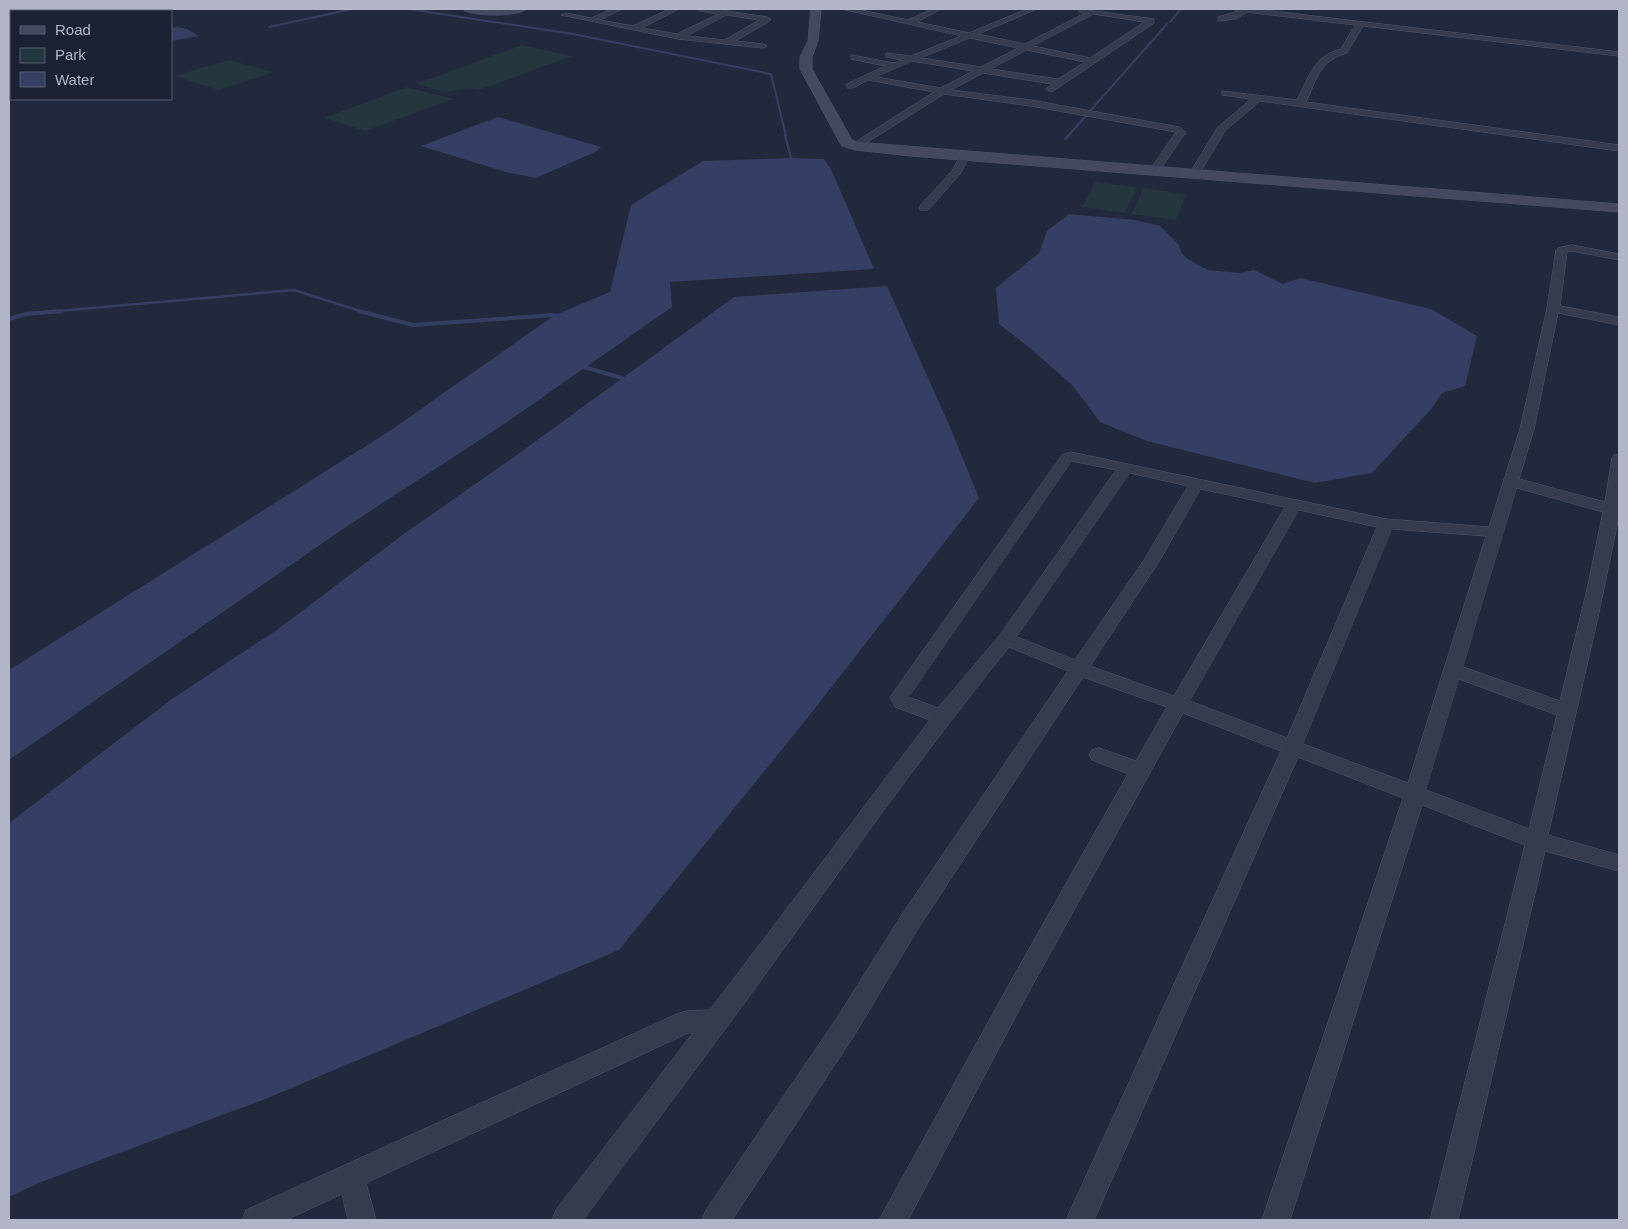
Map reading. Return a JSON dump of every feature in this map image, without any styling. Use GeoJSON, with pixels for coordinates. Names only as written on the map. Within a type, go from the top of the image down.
{"type":"FeatureCollection","features":[{"type":"Feature","properties":{"kind":"street"},"geometry":{"type":"LineString","coordinates":[[467,9],[492,12],[522,9]]}},
{"type":"Feature","properties":{"kind":"street"},"geometry":{"type":"LineString","coordinates":[[593,20],[618,9]]}},
{"type":"Feature","properties":{"kind":"street"},"geometry":{"type":"LineString","coordinates":[[635,28],[675,9]]}},
{"type":"Feature","properties":{"kind":"street"},"geometry":{"type":"LineString","coordinates":[[700,9],[767,19],[727,42]]}},
{"type":"Feature","properties":{"kind":"street"},"geometry":{"type":"LineString","coordinates":[[816,9],[813,41],[806,57],[806,69],[847,142],[855,146],[1619,208]]}},
{"type":"Feature","properties":{"kind":"street"},"geometry":{"type":"LineString","coordinates":[[846,9],[1092,60]]}},
{"type":"Feature","properties":{"kind":"street"},"geometry":{"type":"LineString","coordinates":[[910,22],[937,9]]}},
{"type":"Feature","properties":{"kind":"street"},"geometry":{"type":"LineString","coordinates":[[850,86],[1033,9]]}},
{"type":"Feature","properties":{"kind":"street"},"geometry":{"type":"LineString","coordinates":[[1031,103],[1058,82],[1151,22],[1073,9]]}},
{"type":"Feature","properties":{"kind":"street"},"geometry":{"type":"LineString","coordinates":[[1237,9],[1619,54]]}},
{"type":"Feature","properties":{"kind":"street"},"geometry":{"type":"LineString","coordinates":[[1221,18],[1232,17],[1246,10]]}},
{"type":"Feature","properties":{"kind":"street"},"geometry":{"type":"LineString","coordinates":[[678,37],[726,12]]}},
{"type":"Feature","properties":{"kind":"street"},"geometry":{"type":"LineString","coordinates":[[855,146],[979,70],[1092,12]]}},
{"type":"Feature","properties":{"kind":"street"},"geometry":{"type":"LineString","coordinates":[[565,15],[678,37],[763,46]]}},
{"type":"Feature","properties":{"kind":"street"},"geometry":{"type":"LineString","coordinates":[[1300,104],[1321,62],[1330,55],[1344,50],[1360,24]]}},
{"type":"Feature","properties":{"kind":"street"},"geometry":{"type":"LineString","coordinates":[[889,54],[1058,82]]}},
{"type":"Feature","properties":{"kind":"street"},"geometry":{"type":"LineString","coordinates":[[854,56],[896,66]]}},
{"type":"Feature","properties":{"kind":"street"},"geometry":{"type":"LineString","coordinates":[[869,78],[1084,112],[1180,131],[1154,171]]}},
{"type":"Feature","properties":{"kind":"street"},"geometry":{"type":"LineString","coordinates":[[1225,93],[1619,148]]}},
{"type":"Feature","properties":{"kind":"street"},"geometry":{"type":"LineString","coordinates":[[1194,174],[1221,129],[1258,98]]}},
{"type":"Feature","properties":{"kind":"street"},"geometry":{"type":"LineString","coordinates":[[924,208],[956,172],[965,156]]}},
{"type":"Feature","properties":{"kind":"street"},"geometry":{"type":"LineString","coordinates":[[1276,1220],[1415,794],[1494,532],[1528,429],[1553,308],[1562,250],[1572,248],[1619,258]]}},
{"type":"Feature","properties":{"kind":"street"},"geometry":{"type":"LineString","coordinates":[[1553,308],[1619,322]]}},
{"type":"Feature","properties":{"kind":"street"},"geometry":{"type":"LineString","coordinates":[[942,718],[902,702],[899,697],[1067,458],[1077,456],[1125,469],[1386,524],[1494,532]]}},
{"type":"Feature","properties":{"kind":"street"},"geometry":{"type":"LineString","coordinates":[[1444,1220],[1538,841],[1567,711],[1616,510],[1619,458]]}},
{"type":"Feature","properties":{"kind":"street"},"geometry":{"type":"LineString","coordinates":[[566,1220],[717,1021],[942,718],[1006,639],[1125,469]]}},
{"type":"Feature","properties":{"kind":"street"},"geometry":{"type":"LineString","coordinates":[[1511,482],[1616,510]]}},
{"type":"Feature","properties":{"kind":"street"},"geometry":{"type":"LineString","coordinates":[[716,1220],[846,1026],[911,920],[1152,560],[1197,484]]}},
{"type":"Feature","properties":{"kind":"street"},"geometry":{"type":"LineString","coordinates":[[893,1220],[1140,771],[1294,504]]}},
{"type":"Feature","properties":{"kind":"street"},"geometry":{"type":"LineString","coordinates":[[1080,1220],[1292,748],[1386,524]]}},
{"type":"Feature","properties":{"kind":"street"},"geometry":{"type":"LineString","coordinates":[[1006,639],[1079,669],[1178,704],[1538,841],[1619,863]]}},
{"type":"Feature","properties":{"kind":"street"},"geometry":{"type":"LineString","coordinates":[[1452,670],[1567,711]]}},
{"type":"Feature","properties":{"kind":"street"},"geometry":{"type":"LineString","coordinates":[[1099,755],[1140,771]]}},
{"type":"Feature","properties":{"kind":"street"},"geometry":{"type":"LineString","coordinates":[[256,1220],[686,1022],[717,1021]]}},
{"type":"Feature","properties":{"kind":"street"},"geometry":{"type":"LineString","coordinates":[[351,1177],[362,1220]]}},
{"type":"Feature","properties":{"kind":"green space"},"geometry":{"type":"Polygon","coordinates":[[[522,45],[572,56],[479,90],[469,88],[444,92],[416,84],[522,45]]]}},
{"type":"Feature","properties":{"kind":"green space"},"geometry":{"type":"Polygon","coordinates":[[[229,60],[274,72],[219,90],[175,76],[229,60]]]}},
{"type":"Feature","properties":{"kind":"green space"},"geometry":{"type":"Polygon","coordinates":[[[407,87],[453,99],[365,131],[324,118],[407,87]]]}},
{"type":"Feature","properties":{"kind":"green space"},"geometry":{"type":"Polygon","coordinates":[[[1095,182],[1137,187],[1125,213],[1082,207],[1095,182]]]}},
{"type":"Feature","properties":{"kind":"green space"},"geometry":{"type":"Polygon","coordinates":[[[1143,188],[1186,194],[1176,220],[1132,214],[1143,188]]]}},
{"type":"Feature","properties":{"kind":"water"},"geometry":{"type":"Polygon","coordinates":[[[172,28],[187,29],[199,36],[172,41],[172,28]]]}},
{"type":"Feature","properties":{"kind":"water"},"geometry":{"type":"Polygon","coordinates":[[[498,117],[601,147],[595,152],[536,178],[506,172],[421,146],[498,117]]]}},
{"type":"Feature","properties":{"kind":"water"},"geometry":{"type":"Polygon","coordinates":[[[791,158],[824,159],[831,169],[874,269],[670,282],[672,307],[501,426],[346,527],[9,760],[9,670],[388,432],[555,315],[610,292],[631,205],[703,161],[791,158]]]}},
{"type":"Feature","properties":{"kind":"water"},"geometry":{"type":"Polygon","coordinates":[[[1069,214],[1135,220],[1160,226],[1179,245],[1181,252],[1187,259],[1208,270],[1239,273],[1254,270],[1283,284],[1300,278],[1431,309],[1477,336],[1465,386],[1442,393],[1432,408],[1372,473],[1315,483],[1147,441],[1100,422],[1072,385],[999,324],[996,288],[1039,253],[1047,231],[1069,214]]]}},
{"type":"Feature","properties":{"kind":"water"},"geometry":{"type":"Polygon","coordinates":[[[887,286],[950,427],[979,498],[805,721],[619,950],[263,1100],[41,1182],[9,1197],[9,823],[172,699],[277,630],[405,533],[507,462],[734,297],[887,286]]]}},
{"type":"Feature","properties":{"kind":"waterway"},"geometry":{"type":"LineString","coordinates":[[269,27],[352,9]]}},
{"type":"Feature","properties":{"kind":"waterway"},"geometry":{"type":"LineString","coordinates":[[409,9],[573,34],[771,74],[786,136]]}},
{"type":"Feature","properties":{"kind":"waterway"},"geometry":{"type":"LineString","coordinates":[[1170,22],[1181,9]]}},
{"type":"Feature","properties":{"kind":"waterway"},"geometry":{"type":"LineString","coordinates":[[1068,136],[1167,24]]}},
{"type":"Feature","properties":{"kind":"waterway"},"geometry":{"type":"LineString","coordinates":[[785,135],[791,158]]}},
{"type":"Feature","properties":{"kind":"waterway"},"geometry":{"type":"LineString","coordinates":[[1065,139],[1068,136]]}},
{"type":"Feature","properties":{"kind":"waterway"},"geometry":{"type":"LineString","coordinates":[[47,312],[294,290],[363,312]]}},
{"type":"Feature","properties":{"kind":"waterway"},"geometry":{"type":"LineString","coordinates":[[9,319],[26,314],[61,311]]}},
{"type":"Feature","properties":{"kind":"waterway"},"geometry":{"type":"LineString","coordinates":[[359,311],[413,325],[555,315]]}},
{"type":"Feature","properties":{"kind":"waterway"},"geometry":{"type":"LineString","coordinates":[[584,367],[622,378]]}}]}
